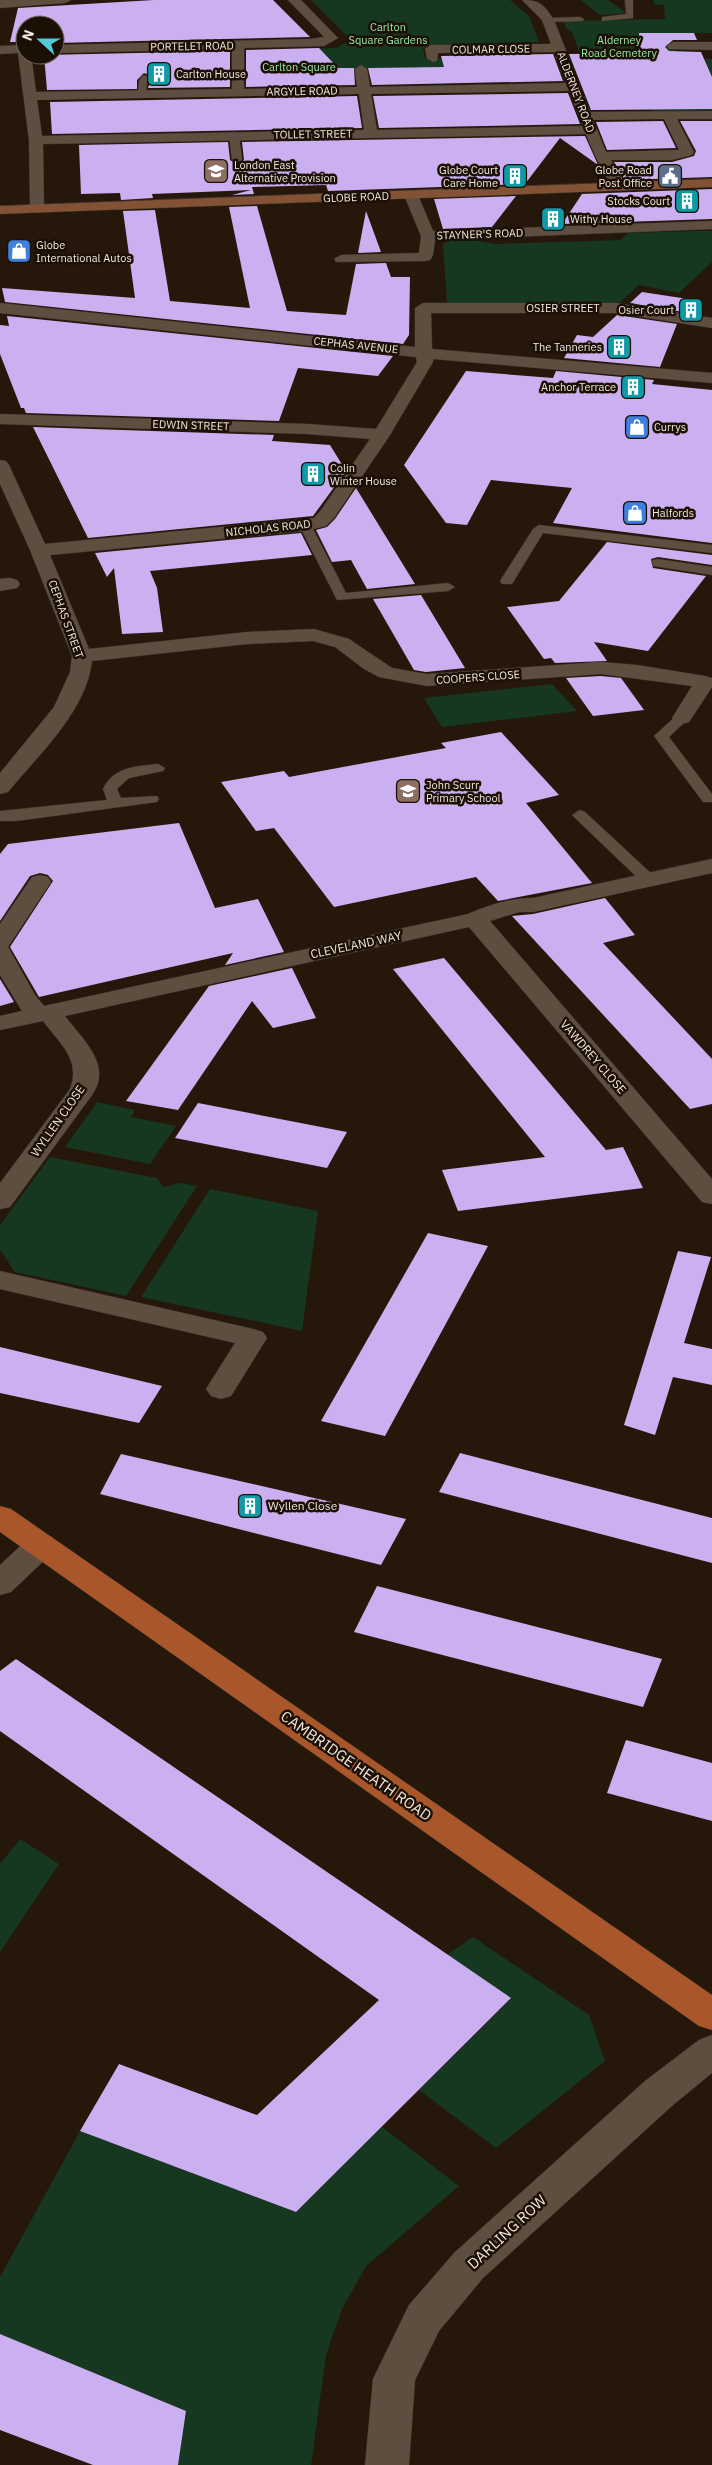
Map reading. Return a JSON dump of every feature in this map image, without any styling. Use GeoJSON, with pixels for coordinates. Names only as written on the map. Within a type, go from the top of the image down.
{"type":"FeatureCollection","features":[{"type":"Feature","properties":{"kind":"main road","name":"GLOBE ROAD"},"geometry":{"type":"LineString","coordinates":[[0,210],[620,188],[712,183]]}},
{"type":"Feature","properties":{"kind":"main road","name":"CAMBRIDGE HEATH ROAD"},"geometry":{"type":"LineString","coordinates":[[0,1517],[712,2015]]}},
{"type":"Feature","properties":{"kind":"street"},"geometry":{"type":"LineString","coordinates":[[0,4],[65,0]]}},
{"type":"Feature","properties":{"kind":"street","name":"PORTELET ROAD"},"geometry":{"type":"LineString","coordinates":[[65,49],[311,43],[330,40],[332,36],[294,0]]}},
{"type":"Feature","properties":{"kind":"street","name":"ALDERNEY ROAD"},"geometry":{"type":"LineString","coordinates":[[528,0],[541,10],[548,20],[590,130],[620,188]]}},
{"type":"Feature","properties":{"kind":"street"},"geometry":{"type":"LineString","coordinates":[[238,45],[238,92]]}},
{"type":"Feature","properties":{"kind":"street"},"geometry":{"type":"LineString","coordinates":[[673,46],[712,46]]}},
{"type":"Feature","properties":{"kind":"street","name":"COLMAR CLOSE"},"geometry":{"type":"LineString","coordinates":[[433,58],[431,49],[560,48]]}},
{"type":"Feature","properties":{"kind":"street"},"geometry":{"type":"LineString","coordinates":[[0,50],[15,49]]}},
{"type":"Feature","properties":{"kind":"street"},"geometry":{"type":"LineString","coordinates":[[26,65],[36,140],[37,208]]}},
{"type":"Feature","properties":{"kind":"street"},"geometry":{"type":"LineString","coordinates":[[361,69],[371,133]]}},
{"type":"Feature","properties":{"kind":"street","name":"ARGYLE ROAD"},"geometry":{"type":"LineString","coordinates":[[29,96],[574,87]]}},
{"type":"Feature","properties":{"kind":"street"},"geometry":{"type":"LineString","coordinates":[[586,116],[712,115]]}},
{"type":"Feature","properties":{"kind":"street"},"geometry":{"type":"LineString","coordinates":[[603,156],[671,156],[685,153],[669,116]]}},
{"type":"Feature","properties":{"kind":"street","name":"TOLLET STREET"},"geometry":{"type":"LineString","coordinates":[[36,140],[590,130]]}},
{"type":"Feature","properties":{"kind":"street"},"geometry":{"type":"LineString","coordinates":[[341,259],[425,262],[428,236],[411,195]]}},
{"type":"Feature","properties":{"kind":"street","name":"STAYNER'S ROAD"},"geometry":{"type":"LineString","coordinates":[[428,236],[712,225]]}},
{"type":"Feature","properties":{"kind":"street","name":"CEPHAS AVENUE"},"geometry":{"type":"LineString","coordinates":[[0,308],[425,352],[712,378]]}},
{"type":"Feature","properties":{"kind":"street","name":"NICHOLAS ROAD"},"geometry":{"type":"LineString","coordinates":[[39,550],[320,522],[328,514],[381,435],[426,362],[423,345],[424,308],[443,308]]}},
{"type":"Feature","properties":{"kind":"street","name":"OSIER STREET"},"geometry":{"type":"LineString","coordinates":[[443,308],[616,308],[712,323]]}},
{"type":"Feature","properties":{"kind":"street","name":"EDWIN STREET"},"geometry":{"type":"LineString","coordinates":[[0,419],[308,429],[381,435]]}},
{"type":"Feature","properties":{"kind":"street","name":"CEPHAS STREET"},"geometry":{"type":"LineString","coordinates":[[0,465],[39,550],[82,656],[80,678],[69,701],[0,787]]}},
{"type":"Feature","properties":{"kind":"street","name":"COOPERS CLOSE"},"geometry":{"type":"LineString","coordinates":[[82,656],[247,638],[314,635],[342,643],[371,665],[386,673],[427,680],[601,668],[709,679],[682,718]]}},
{"type":"Feature","properties":{"kind":"street","name":"CLEVELAND WAY"},"geometry":{"type":"LineString","coordinates":[[0,1023],[475,918],[519,905],[532,905],[712,866]]}},
{"type":"Feature","properties":{"kind":"street"},"geometry":{"type":"LineString","coordinates":[[0,942],[40,882]]}},
{"type":"Feature","properties":{"kind":"street","name":"VAWDREY CLOSE"},"geometry":{"type":"LineString","coordinates":[[475,918],[712,1196]]}},
{"type":"Feature","properties":{"kind":"street","name":"WYLLEN CLOSE"},"geometry":{"type":"LineString","coordinates":[[0,952],[24,997],[44,1014],[86,1062],[88,1076],[83,1090],[0,1201]]}},
{"type":"Feature","properties":{"kind":"street"},"geometry":{"type":"LineString","coordinates":[[0,1280],[252,1338],[221,1389]]}},
{"type":"Feature","properties":{"kind":"street"},"geometry":{"type":"LineString","coordinates":[[0,1584],[41,1545]]}},
{"type":"Feature","properties":{"kind":"street","name":"DARLING ROW"},"geometry":{"type":"LineString","coordinates":[[388,2465],[394,2379],[424,2318],[469,2265],[659,2093],[712,2051]]}},
{"type":"Feature","properties":{"kind":"lane"},"geometry":{"type":"LineString","coordinates":[[605,19],[630,16],[629,0]]}},
{"type":"Feature","properties":{"kind":"lane"},"geometry":{"type":"LineString","coordinates":[[548,20],[580,20]]}},
{"type":"Feature","properties":{"kind":"lane"},"geometry":{"type":"LineString","coordinates":[[142,94],[143,81],[146,77]]}},
{"type":"Feature","properties":{"kind":"lane"},"geometry":{"type":"LineString","coordinates":[[234,136],[237,160]]}},
{"type":"Feature","properties":{"kind":"lane"},"geometry":{"type":"LineString","coordinates":[[305,525],[342,597],[448,587]]}},
{"type":"Feature","properties":{"kind":"lane"},"geometry":{"type":"LineString","coordinates":[[507,581],[539,528],[712,549]]}},
{"type":"Feature","properties":{"kind":"lane"},"geometry":{"type":"LineString","coordinates":[[658,564],[712,571]]}},
{"type":"Feature","properties":{"kind":"lane"},"geometry":{"type":"LineString","coordinates":[[682,718],[661,736],[708,799]]}},
{"type":"Feature","properties":{"kind":"lane"},"geometry":{"type":"LineString","coordinates":[[116,803],[110,789],[115,780],[132,773],[158,768]]}},
{"type":"Feature","properties":{"kind":"lane"},"geometry":{"type":"LineString","coordinates":[[0,816],[16,816],[152,799]]}},
{"type":"Feature","properties":{"kind":"lane"},"geometry":{"type":"LineString","coordinates":[[580,814],[649,880]]}},
{"type":"Feature","properties":{"kind":"green space","name":"Carlton Square Gardens"},"geometry":{"type":"Polygon","coordinates":[[[311,0],[510,0],[529,16],[539,42],[438,45],[423,48],[425,58],[546,60],[442,80],[443,84],[423,84],[419,67],[341,69],[256,50],[336,48],[351,40],[311,0]]]}},
{"type":"Feature","properties":{"kind":"green space"},"geometry":{"type":"Polygon","coordinates":[[[581,0],[608,0],[626,13],[600,15],[581,0]]]}},
{"type":"Feature","properties":{"kind":"green space","name":"Alderney Road Cemetery"},"geometry":{"type":"Polygon","coordinates":[[[654,0],[712,0],[712,33],[669,33],[677,58],[712,59],[712,110],[654,112],[652,106],[582,60],[572,32],[567,29],[563,21],[665,19],[664,5],[654,4],[654,0]]]}},
{"type":"Feature","properties":{"kind":"green space"},"geometry":{"type":"Polygon","coordinates":[[[712,231],[712,262],[679,293],[639,285],[618,304],[447,303],[443,244],[454,239],[469,239],[496,244],[621,240],[628,233],[712,231]]]}},
{"type":"Feature","properties":{"kind":"green space"},"geometry":{"type":"Polygon","coordinates":[[[552,684],[577,711],[442,727],[424,698],[552,684]]]}},
{"type":"Feature","properties":{"kind":"green space"},"geometry":{"type":"Polygon","coordinates":[[[97,1102],[135,1110],[131,1117],[176,1126],[150,1164],[65,1147],[97,1102]]]}},
{"type":"Feature","properties":{"kind":"green space"},"geometry":{"type":"Polygon","coordinates":[[[50,1157],[157,1178],[163,1187],[180,1183],[197,1186],[126,1296],[15,1272],[0,1250],[0,1225],[50,1157]]]}},
{"type":"Feature","properties":{"kind":"green space"},"geometry":{"type":"Polygon","coordinates":[[[210,1189],[318,1211],[302,1331],[141,1297],[210,1189]]]}},
{"type":"Feature","properties":{"kind":"green space"},"geometry":{"type":"Polygon","coordinates":[[[20,1839],[59,1864],[0,1952],[0,1864],[20,1839]]]}},
{"type":"Feature","properties":{"kind":"green space"},"geometry":{"type":"Polygon","coordinates":[[[473,1937],[589,2015],[605,2061],[496,2148],[419,2090],[511,1999],[447,1955],[473,1937]]]}},
{"type":"Feature","properties":{"kind":"green space"},"geometry":{"type":"Polygon","coordinates":[[[382,2127],[459,2186],[366,2266],[342,2309],[326,2355],[311,2465],[178,2465],[186,2411],[0,2334],[0,2277],[80,2131],[296,2212],[382,2127]]]}},
{"type":"Feature","properties":{"kind":"building"},"geometry":{"type":"Polygon","coordinates":[[[154,0],[273,0],[310,37],[65,43],[65,15],[16,15],[18,8],[154,0]]]}},
{"type":"Feature","properties":{"kind":"building"},"geometry":{"type":"Polygon","coordinates":[[[15,21],[15,42],[10,42],[15,21]]]}},
{"type":"Feature","properties":{"kind":"building"},"geometry":{"type":"Polygon","coordinates":[[[639,33],[694,33],[697,40],[673,40],[665,47],[669,51],[701,52],[712,77],[712,109],[591,110],[569,54],[640,53],[639,33]]]}},
{"type":"Feature","properties":{"kind":"building","name":"Carlton Square"},"geometry":{"type":"Polygon","coordinates":[[[319,48],[338,68],[354,68],[355,85],[246,87],[246,50],[319,48]]]}},
{"type":"Feature","properties":{"kind":"building"},"geometry":{"type":"Polygon","coordinates":[[[230,51],[230,87],[148,88],[152,76],[144,73],[137,80],[137,89],[47,90],[45,65],[65,65],[65,55],[230,51]]]}},
{"type":"Feature","properties":{"kind":"building"},"geometry":{"type":"Polygon","coordinates":[[[553,54],[563,81],[372,85],[368,68],[444,67],[441,56],[553,54]]]}},
{"type":"Feature","properties":{"kind":"building"},"geometry":{"type":"Polygon","coordinates":[[[568,93],[580,124],[379,128],[373,96],[568,93]]]}},
{"type":"Feature","properties":{"kind":"building"},"geometry":{"type":"Polygon","coordinates":[[[357,96],[362,128],[52,134],[50,102],[357,96]]]}},
{"type":"Feature","properties":{"kind":"building"},"geometry":{"type":"Polygon","coordinates":[[[663,121],[676,148],[607,150],[596,122],[663,121]]]}},
{"type":"Feature","properties":{"kind":"building"},"geometry":{"type":"Polygon","coordinates":[[[680,121],[712,121],[712,177],[625,180],[614,162],[672,162],[694,156],[696,151],[680,121]]]}},
{"type":"Feature","properties":{"kind":"building"},"geometry":{"type":"Polygon","coordinates":[[[585,136],[598,165],[560,138],[525,184],[328,191],[326,185],[252,187],[254,194],[232,195],[251,190],[152,194],[153,198],[121,200],[120,193],[81,194],[79,145],[228,142],[230,160],[238,165],[244,160],[242,142],[585,136]]]}},
{"type":"Feature","properties":{"kind":"building"},"geometry":{"type":"Polygon","coordinates":[[[712,189],[712,219],[562,224],[582,194],[712,189]]]}},
{"type":"Feature","properties":{"kind":"building"},"geometry":{"type":"Polygon","coordinates":[[[516,196],[492,227],[443,229],[434,199],[516,196]]]}},
{"type":"Feature","properties":{"kind":"building"},"geometry":{"type":"Polygon","coordinates":[[[257,206],[287,311],[346,315],[356,264],[386,263],[391,277],[410,277],[409,335],[403,344],[5,302],[2,288],[135,298],[123,211],[155,210],[170,301],[250,308],[229,207],[257,206]]]}},
{"type":"Feature","properties":{"kind":"building"},"geometry":{"type":"Polygon","coordinates":[[[366,211],[381,252],[358,253],[366,211]]]}},
{"type":"Feature","properties":{"kind":"building","name":"Osier Court"},"geometry":{"type":"Polygon","coordinates":[[[642,292],[688,299],[683,312],[630,303],[642,292]]]}},
{"type":"Feature","properties":{"kind":"building"},"geometry":{"type":"Polygon","coordinates":[[[617,315],[677,324],[660,367],[564,358],[577,335],[593,337],[617,315]]]}},
{"type":"Feature","properties":{"kind":"building"},"geometry":{"type":"Polygon","coordinates":[[[7,316],[393,356],[378,376],[298,368],[279,421],[26,413],[24,408],[21,408],[0,354],[0,325],[9,326],[7,316]]]}},
{"type":"Feature","properties":{"kind":"building"},"geometry":{"type":"Polygon","coordinates":[[[466,371],[553,378],[556,371],[654,380],[652,384],[712,390],[712,543],[553,523],[572,488],[491,480],[467,525],[446,523],[404,465],[466,371]]]}},
{"type":"Feature","properties":{"kind":"building"},"geometry":{"type":"Polygon","coordinates":[[[33,427],[274,435],[272,441],[330,445],[346,471],[313,516],[88,538],[33,427]]]}},
{"type":"Feature","properties":{"kind":"building"},"geometry":{"type":"Polygon","coordinates":[[[356,488],[415,584],[367,589],[351,560],[332,562],[316,530],[327,527],[335,519],[356,488]]]}},
{"type":"Feature","properties":{"kind":"building"},"geometry":{"type":"Polygon","coordinates":[[[301,533],[312,555],[150,571],[157,588],[163,632],[122,634],[114,568],[107,577],[95,553],[301,533]]]}},
{"type":"Feature","properties":{"kind":"building"},"geometry":{"type":"Polygon","coordinates":[[[607,542],[712,555],[712,565],[658,557],[651,559],[653,568],[706,576],[648,651],[594,642],[607,661],[555,663],[551,658],[544,659],[507,607],[559,601],[607,542]]]}},
{"type":"Feature","properties":{"kind":"building"},"geometry":{"type":"Polygon","coordinates":[[[421,595],[465,668],[426,672],[414,670],[373,599],[421,595]]]}},
{"type":"Feature","properties":{"kind":"building"},"geometry":{"type":"Polygon","coordinates":[[[601,676],[621,678],[644,710],[593,716],[566,678],[601,676]]]}},
{"type":"Feature","properties":{"kind":"building"},"geometry":{"type":"Polygon","coordinates":[[[501,732],[559,795],[526,803],[592,883],[498,901],[476,877],[334,907],[274,828],[256,831],[221,782],[284,771],[289,777],[446,748],[441,743],[501,732]]]}},
{"type":"Feature","properties":{"kind":"building"},"geometry":{"type":"Polygon","coordinates":[[[179,823],[215,908],[258,899],[284,952],[225,965],[233,953],[39,997],[10,947],[53,881],[48,875],[40,873],[30,876],[0,921],[0,854],[8,844],[179,823]]]}},
{"type":"Feature","properties":{"kind":"building"},"geometry":{"type":"Polygon","coordinates":[[[605,898],[635,935],[603,943],[712,1059],[712,1104],[690,1109],[512,916],[533,914],[605,898]]]}},
{"type":"Feature","properties":{"kind":"building"},"geometry":{"type":"Polygon","coordinates":[[[444,958],[606,1150],[623,1147],[643,1188],[458,1211],[442,1170],[545,1157],[393,969],[444,958]]]}},
{"type":"Feature","properties":{"kind":"building"},"geometry":{"type":"Polygon","coordinates":[[[292,968],[316,1018],[273,1028],[252,1001],[178,1110],[126,1101],[209,986],[292,968]]]}},
{"type":"Feature","properties":{"kind":"building"},"geometry":{"type":"Polygon","coordinates":[[[0,979],[14,1002],[0,1006],[0,979]]]}},
{"type":"Feature","properties":{"kind":"building"},"geometry":{"type":"Polygon","coordinates":[[[198,1103],[347,1132],[327,1168],[175,1138],[198,1103]]]}},
{"type":"Feature","properties":{"kind":"building"},"geometry":{"type":"Polygon","coordinates":[[[428,1233],[488,1246],[385,1436],[321,1421],[428,1233]]]}},
{"type":"Feature","properties":{"kind":"building"},"geometry":{"type":"Polygon","coordinates":[[[678,1251],[711,1257],[684,1343],[712,1349],[712,1385],[673,1377],[655,1435],[624,1425],[678,1251]]]}},
{"type":"Feature","properties":{"kind":"building"},"geometry":{"type":"Polygon","coordinates":[[[0,1347],[162,1386],[139,1423],[0,1393],[0,1347]]]}},
{"type":"Feature","properties":{"kind":"building"},"geometry":{"type":"Polygon","coordinates":[[[460,1453],[712,1518],[712,1563],[439,1492],[460,1453]]]}},
{"type":"Feature","properties":{"kind":"building","name":"Wyllen Close"},"geometry":{"type":"Polygon","coordinates":[[[121,1454],[406,1519],[381,1565],[100,1494],[121,1454]]]}},
{"type":"Feature","properties":{"kind":"building"},"geometry":{"type":"Polygon","coordinates":[[[377,1586],[662,1659],[643,1707],[354,1632],[377,1586]]]}},
{"type":"Feature","properties":{"kind":"building"},"geometry":{"type":"Polygon","coordinates":[[[16,1659],[511,1998],[296,2212],[80,2131],[119,2064],[257,2115],[379,2000],[0,1731],[0,1671],[16,1659]]]}},
{"type":"Feature","properties":{"kind":"building"},"geometry":{"type":"Polygon","coordinates":[[[626,1740],[712,1763],[712,1821],[607,1793],[626,1740]]]}},
{"type":"Feature","properties":{"kind":"building"},"geometry":{"type":"Polygon","coordinates":[[[0,2334],[186,2411],[178,2465],[93,2465],[0,2430],[0,2334]]]}},
{"type":"Feature","properties":{"kind":"place","name":"Carlton House"},"geometry":{"type":"Point","coordinates":[159,74]}},
{"type":"Feature","properties":{"kind":"place","name":"London East Alternative Provision"},"geometry":{"type":"Point","coordinates":[216,171]}},
{"type":"Feature","properties":{"kind":"place","name":"Globe Court Care Home"},"geometry":{"type":"Point","coordinates":[515,176]}},
{"type":"Feature","properties":{"kind":"place","name":"Globe Road Post Office"},"geometry":{"type":"Point","coordinates":[670,176]}},
{"type":"Feature","properties":{"kind":"place","name":"Stocks Court"},"geometry":{"type":"Point","coordinates":[687,201]}},
{"type":"Feature","properties":{"kind":"place","name":"Withy House"},"geometry":{"type":"Point","coordinates":[553,219]}},
{"type":"Feature","properties":{"kind":"place","name":"Globe International Autos"},"geometry":{"type":"Point","coordinates":[19,251]}},
{"type":"Feature","properties":{"kind":"place","name":"Osier Court"},"geometry":{"type":"Point","coordinates":[691,310]}},
{"type":"Feature","properties":{"kind":"place","name":"The Tanneries"},"geometry":{"type":"Point","coordinates":[619,347]}},
{"type":"Feature","properties":{"kind":"place","name":"Anchor Terrace"},"geometry":{"type":"Point","coordinates":[633,387]}},
{"type":"Feature","properties":{"kind":"place","name":"Currys"},"geometry":{"type":"Point","coordinates":[637,427]}},
{"type":"Feature","properties":{"kind":"place","name":"Colin Winter House"},"geometry":{"type":"Point","coordinates":[313,474]}},
{"type":"Feature","properties":{"kind":"place","name":"Halfords"},"geometry":{"type":"Point","coordinates":[635,513]}},
{"type":"Feature","properties":{"kind":"place","name":"John Scurr Primary School"},"geometry":{"type":"Point","coordinates":[408,791]}},
{"type":"Feature","properties":{"kind":"place","name":"Wyllen Close"},"geometry":{"type":"Point","coordinates":[250,1506]}}]}
